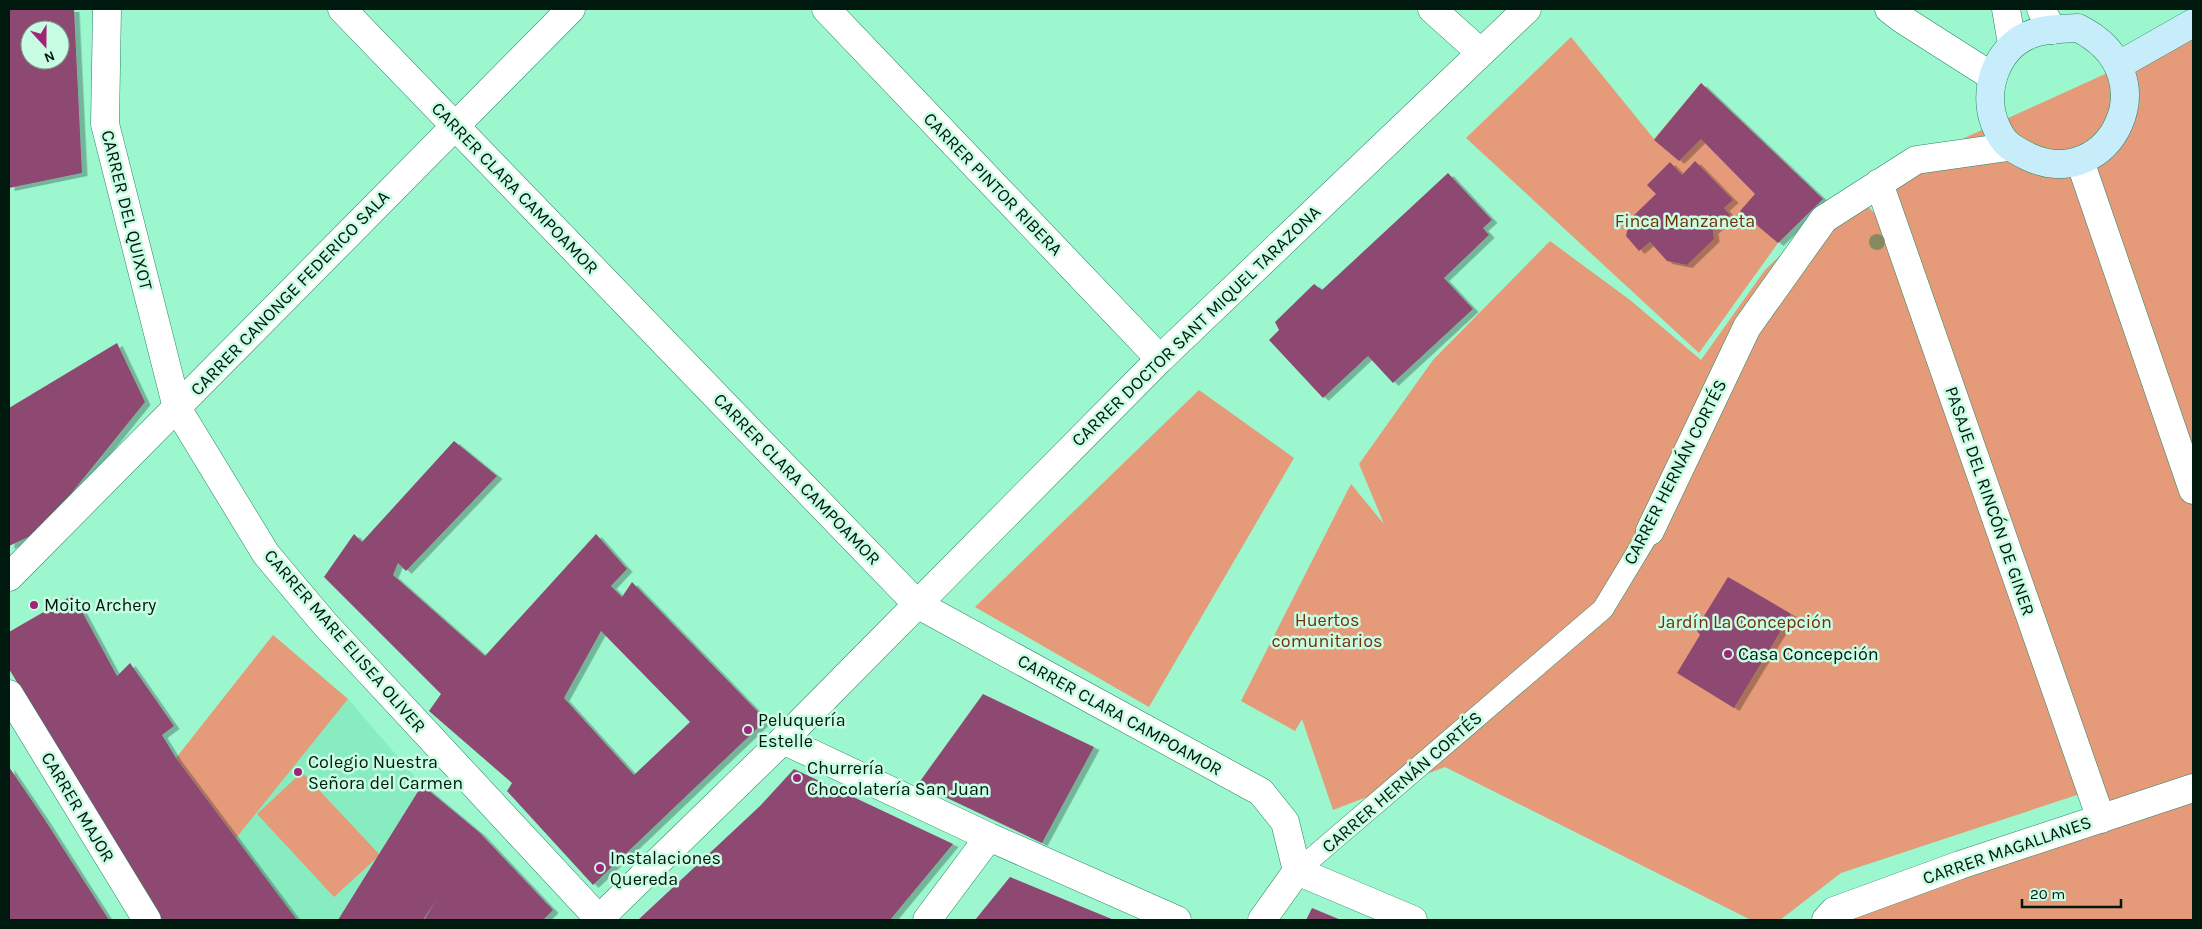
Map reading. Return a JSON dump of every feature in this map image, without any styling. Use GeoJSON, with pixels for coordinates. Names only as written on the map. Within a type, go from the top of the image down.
{"type":"FeatureCollection","features":[{"type":"Feature","properties":{"kind":"main road"},"geometry":{"type":"LineString","coordinates":[[2047,19],[2078,28],[2094,36],[2108,49],[2119,65],[2125,86],[2124,106],[2118,127],[2108,142],[2080,161],[2043,163],[2008,147],[1995,125],[1989,101],[1993,78],[2001,59],[2012,44],[2031,34],[2047,19]]}},
{"type":"Feature","properties":{"kind":"main road"},"geometry":{"type":"LineString","coordinates":[[2119,65],[2193,23]]}},
{"type":"Feature","properties":{"kind":"street","name":"CARRER DEL QUIXOT"},"geometry":{"type":"LineString","coordinates":[[108,9],[104,124],[177,408]]}},
{"type":"Feature","properties":{"kind":"street","name":"CARRER CLARA CAMPOAMOR"},"geometry":{"type":"LineString","coordinates":[[342,9],[917,604],[1261,792],[1285,822],[1297,871]]}},
{"type":"Feature","properties":{"kind":"street","name":"CARRER CANONGE FEDERICO SALA"},"geometry":{"type":"LineString","coordinates":[[9,577],[454,125],[571,9]]}},
{"type":"Feature","properties":{"kind":"street","name":"CARRER PINTOR RIBERA"},"geometry":{"type":"LineString","coordinates":[[826,9],[1160,359]]}},
{"type":"Feature","properties":{"kind":"street"},"geometry":{"type":"LineString","coordinates":[[1432,9],[1480,52]]}},
{"type":"Feature","properties":{"kind":"street","name":"CARRER DOCTOR SANT MIQUEL TARAZONA"},"geometry":{"type":"LineString","coordinates":[[599,920],[783,740],[1160,359],[1527,9]]}},
{"type":"Feature","properties":{"kind":"street"},"geometry":{"type":"LineString","coordinates":[[1889,9],[1993,78]]}},
{"type":"Feature","properties":{"kind":"street"},"geometry":{"type":"LineString","coordinates":[[2006,9],[2012,44]]}},
{"type":"Feature","properties":{"kind":"street","name":"CARRER HERNÁN CORTÉS"},"geometry":{"type":"LineString","coordinates":[[1297,871],[1603,609],[1650,531],[1747,327],[1824,219],[1916,160],[2008,147]]}},
{"type":"Feature","properties":{"kind":"street"},"geometry":{"type":"LineString","coordinates":[[2080,161],[2193,490]]}},
{"type":"Feature","properties":{"kind":"street","name":"PASAJE DEL RINCÓN DE GINER"},"geometry":{"type":"LineString","coordinates":[[1879,183],[2101,819]]}},
{"type":"Feature","properties":{"kind":"street","name":"CARRER MARE ELISEA OLIVER"},"geometry":{"type":"LineString","coordinates":[[177,408],[266,554],[324,623],[599,920]]}},
{"type":"Feature","properties":{"kind":"street","name":"CARRER MAJOR"},"geometry":{"type":"LineString","coordinates":[[9,694],[147,920]]}},
{"type":"Feature","properties":{"kind":"street"},"geometry":{"type":"LineString","coordinates":[[783,740],[989,837],[1177,920]]}},
{"type":"Feature","properties":{"kind":"street","name":"CARRER MAGALLANES"},"geometry":{"type":"LineString","coordinates":[[1839,917],[1960,865],[2193,788]]}},
{"type":"Feature","properties":{"kind":"street"},"geometry":{"type":"LineString","coordinates":[[927,920],[989,837]]}},
{"type":"Feature","properties":{"kind":"street"},"geometry":{"type":"LineString","coordinates":[[1262,920],[1297,871],[1413,920]]}},
{"type":"Feature","properties":{"kind":"shaded area","name":"Colegio Nuestra Señora del Carmen"},"geometry":{"type":"Polygon","coordinates":[[[273,635],[350,701],[422,785],[480,833],[423,920],[296,920],[236,838],[273,635]]]}},
{"type":"Feature","properties":{"kind":"green space","name":"Jardín La Concepción"},"geometry":{"type":"Polygon","coordinates":[[[2193,34],[2193,920],[1830,920],[2101,819],[2080,794],[1841,873],[1780,920],[1751,920],[1445,767],[1333,810],[1302,719],[1295,731],[1241,701],[1351,484],[1384,524],[1359,464],[1433,360],[1550,241],[1630,300],[1701,360],[1765,270],[1849,189],[1897,234],[1879,183],[1916,160],[2193,34]]]}},
{"type":"Feature","properties":{"kind":"green space","name":"Finca Manzaneta"},"geometry":{"type":"Polygon","coordinates":[[[1571,37],[1654,139],[1701,83],[1823,199],[1778,243],[1699,353],[1466,138],[1571,37]]]}},
{"type":"Feature","properties":{"kind":"green space"},"geometry":{"type":"Polygon","coordinates":[[[1199,390],[1294,458],[1149,707],[975,607],[1199,390]]]}},
{"type":"Feature","properties":{"kind":"green space"},"geometry":{"type":"Polygon","coordinates":[[[273,635],[348,699],[236,838],[176,758],[273,635]]]}},
{"type":"Feature","properties":{"kind":"green space"},"geometry":{"type":"Polygon","coordinates":[[[302,772],[380,855],[334,897],[257,814],[302,772]]]}},
{"type":"Feature","properties":{"kind":"building"},"geometry":{"type":"Polygon","coordinates":[[[9,9],[74,9],[82,173],[9,188],[9,9]]]}},
{"type":"Feature","properties":{"kind":"building"},"geometry":{"type":"Polygon","coordinates":[[[1701,83],[1823,199],[1778,243],[1740,211],[1755,194],[1701,139],[1679,161],[1654,140],[1701,83]]]}},
{"type":"Feature","properties":{"kind":"building"},"geometry":{"type":"Polygon","coordinates":[[[1695,161],[1733,200],[1724,208],[1730,215],[1713,231],[1714,239],[1687,265],[1667,261],[1650,242],[1639,251],[1626,236],[1630,219],[1656,194],[1647,185],[1670,162],[1682,175],[1695,161]]]}},
{"type":"Feature","properties":{"kind":"building"},"geometry":{"type":"Polygon","coordinates":[[[1448,173],[1492,220],[1483,228],[1489,235],[1444,278],[1473,309],[1393,383],[1368,356],[1323,398],[1269,340],[1279,330],[1275,322],[1314,284],[1322,290],[1448,173]]]}},
{"type":"Feature","properties":{"kind":"building"},"geometry":{"type":"Polygon","coordinates":[[[117,343],[145,402],[41,531],[9,546],[9,408],[117,343]]]}},
{"type":"Feature","properties":{"kind":"building"},"geometry":{"type":"Polygon","coordinates":[[[454,441],[497,476],[406,571],[398,563],[393,575],[485,656],[596,534],[627,569],[611,586],[622,597],[632,582],[766,720],[593,885],[507,791],[512,783],[429,711],[441,694],[324,577],[354,534],[362,542],[454,441]],[[601,631],[564,698],[634,775],[690,722],[601,631]]]}},
{"type":"Feature","properties":{"kind":"building","name":"Casa Concepción"},"geometry":{"type":"Polygon","coordinates":[[[1728,577],[1791,614],[1734,708],[1677,673],[1700,635],[1696,629],[1728,577]]]}},
{"type":"Feature","properties":{"kind":"building"},"geometry":{"type":"Polygon","coordinates":[[[73,595],[117,676],[130,663],[174,726],[162,735],[176,758],[297,920],[162,920],[9,669],[9,632],[73,595]]]}},
{"type":"Feature","properties":{"kind":"building"},"geometry":{"type":"Polygon","coordinates":[[[983,694],[1094,747],[1042,843],[918,784],[983,694]]]}},
{"type":"Feature","properties":{"kind":"building"},"geometry":{"type":"Polygon","coordinates":[[[9,767],[43,817],[109,920],[9,920],[9,767]]]}},
{"type":"Feature","properties":{"kind":"building"},"geometry":{"type":"Polygon","coordinates":[[[794,769],[953,844],[890,920],[638,920],[760,806],[794,769]]]}},
{"type":"Feature","properties":{"kind":"building"},"geometry":{"type":"Polygon","coordinates":[[[422,785],[480,833],[553,910],[543,920],[424,920],[437,899],[423,920],[338,920],[422,785]]]}},
{"type":"Feature","properties":{"kind":"building"},"geometry":{"type":"Polygon","coordinates":[[[1010,877],[1114,920],[975,920],[1010,877]]]}},
{"type":"Feature","properties":{"kind":"building"},"geometry":{"type":"Polygon","coordinates":[[[1312,908],[1341,920],[1306,920],[1312,908]]]}},
{"type":"Feature","properties":{"kind":"place","name":"Moito Archery"},"geometry":{"type":"Point","coordinates":[34,605]}},
{"type":"Feature","properties":{"kind":"place","name":"Casa Concepción"},"geometry":{"type":"Point","coordinates":[1728,654]}},
{"type":"Feature","properties":{"kind":"place","name":"Peluquería Estelle"},"geometry":{"type":"Point","coordinates":[748,730]}},
{"type":"Feature","properties":{"kind":"place","name":"Colegio Nuestra Señora del Carmen"},"geometry":{"type":"Point","coordinates":[298,772]}},
{"type":"Feature","properties":{"kind":"place","name":"Churrería Chocolatería San Juan"},"geometry":{"type":"Point","coordinates":[797,778]}},
{"type":"Feature","properties":{"kind":"place","name":"Instalaciones Quereda"},"geometry":{"type":"Point","coordinates":[600,868]}},
{"type":"Feature","properties":{"kind":"park label","name":"Huertos comunitarios"},"geometry":{"type":"Point","coordinates":[1327,630]}}]}
